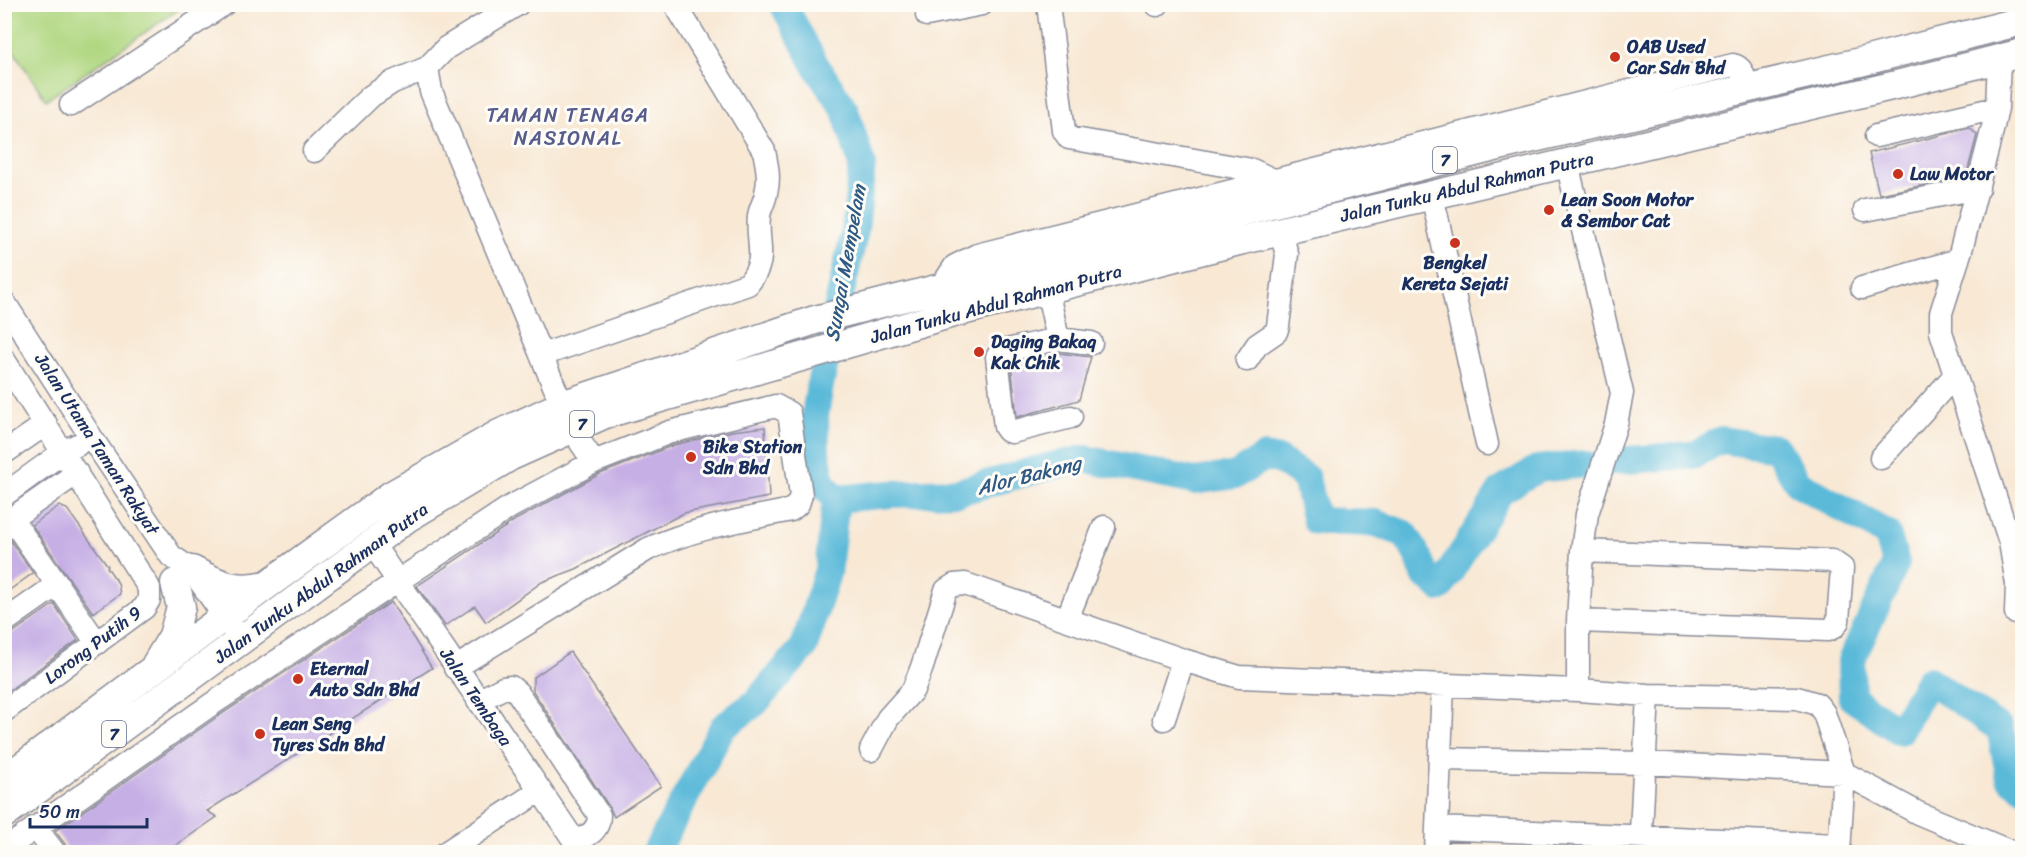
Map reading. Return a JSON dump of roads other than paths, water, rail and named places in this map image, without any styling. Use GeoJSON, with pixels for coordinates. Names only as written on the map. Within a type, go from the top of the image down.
{"type":"FeatureCollection","features":[{"type":"Feature","properties":{"kind":"main road","name":"Jalan Tunku Abdul Rahman Putra"},"geometry":{"type":"LineString","coordinates":[[4,814],[82,757],[224,636],[267,585],[390,496],[499,434],[568,416],[815,320],[941,287],[1274,191],[1491,148],[1747,89],[2022,21]]}},
{"type":"Feature","properties":{"kind":"main road","name":"Jalan Tunku Abdul Rahman Putra"},"geometry":{"type":"LineString","coordinates":[[4,780],[150,674],[224,636],[372,543],[407,518],[511,456],[568,416],[605,414],[946,315],[1047,289],[2011,56]]}},
{"type":"Feature","properties":{"kind":"main road"},"geometry":{"type":"LineString","coordinates":[[150,674],[173,636],[181,607],[179,569],[232,588],[249,589],[267,585]]}},
{"type":"Feature","properties":{"kind":"street"},"geometry":{"type":"LineString","coordinates":[[71,105],[224,4]]}},
{"type":"Feature","properties":{"kind":"street"},"geometry":{"type":"LineString","coordinates":[[314,151],[371,96],[393,82],[427,68],[446,48],[518,4]]}},
{"type":"Feature","properties":{"kind":"street"},"geometry":{"type":"LineString","coordinates":[[542,355],[748,284],[757,273],[761,261],[759,214],[769,178],[764,151],[675,4]]}},
{"type":"Feature","properties":{"kind":"street"},"geometry":{"type":"LineString","coordinates":[[927,15],[982,4]]}},
{"type":"Feature","properties":{"kind":"street"},"geometry":{"type":"LineString","coordinates":[[1048,4],[1064,130],[1069,138],[1252,170],[1274,191]]}},
{"type":"Feature","properties":{"kind":"street"},"geometry":{"type":"LineString","coordinates":[[2011,56],[1978,188],[1941,314],[1941,332],[2010,542],[2017,584],[2016,613]]}},
{"type":"Feature","properties":{"kind":"street"},"geometry":{"type":"LineString","coordinates":[[427,68],[431,91],[542,355],[581,443],[594,462]]}},
{"type":"Feature","properties":{"kind":"street"},"geometry":{"type":"LineString","coordinates":[[1876,136],[1997,108]]}},
{"type":"Feature","properties":{"kind":"street"},"geometry":{"type":"LineString","coordinates":[[1567,163],[1622,393],[1616,424],[1587,514],[1582,551],[1578,621],[1578,690]]}},
{"type":"Feature","properties":{"kind":"street"},"geometry":{"type":"LineString","coordinates":[[1865,210],[1978,188]]}},
{"type":"Feature","properties":{"kind":"street"},"geometry":{"type":"LineString","coordinates":[[1432,195],[1487,444]]}},
{"type":"Feature","properties":{"kind":"street"},"geometry":{"type":"LineString","coordinates":[[1247,360],[1257,345],[1276,332],[1278,326],[1287,254],[1280,231]]}},
{"type":"Feature","properties":{"kind":"street"},"geometry":{"type":"LineString","coordinates":[[1862,288],[1958,260]]}},
{"type":"Feature","properties":{"kind":"street"},"geometry":{"type":"LineString","coordinates":[[1047,289],[1058,339]]}},
{"type":"Feature","properties":{"kind":"street","name":"Jalan Utama Taman Rakyat"},"geometry":{"type":"LineString","coordinates":[[4,302],[224,636]]}},
{"type":"Feature","properties":{"kind":"street"},"geometry":{"type":"LineString","coordinates":[[1071,417],[1012,432],[1008,431],[1005,427],[997,357],[1002,351],[1058,339],[1091,343]]}},
{"type":"Feature","properties":{"kind":"street","name":"Lorong Putih 9"},"geometry":{"type":"LineString","coordinates":[[4,360],[149,588],[148,600],[144,608],[4,711]]}},
{"type":"Feature","properties":{"kind":"street"},"geometry":{"type":"LineString","coordinates":[[1881,458],[1955,375]]}},
{"type":"Feature","properties":{"kind":"street"},"geometry":{"type":"LineString","coordinates":[[4,850],[208,706],[510,507],[594,462],[670,432],[777,406],[789,413],[801,495],[798,504],[791,510],[704,528],[676,536],[648,549],[455,668]]}},
{"type":"Feature","properties":{"kind":"street"},"geometry":{"type":"LineString","coordinates":[[4,453],[46,424]]}},
{"type":"Feature","properties":{"kind":"street"},"geometry":{"type":"LineString","coordinates":[[4,495],[63,452],[91,437]]}},
{"type":"Feature","properties":{"kind":"street"},"geometry":{"type":"LineString","coordinates":[[77,474],[8,522],[58,584],[97,643]]}},
{"type":"Feature","properties":{"kind":"street"},"geometry":{"type":"LineString","coordinates":[[1067,620],[1104,527]]}},
{"type":"Feature","properties":{"kind":"street","name":"Jalan Tembaga"},"geometry":{"type":"LineString","coordinates":[[372,543],[580,849]]}},
{"type":"Feature","properties":{"kind":"street"},"geometry":{"type":"LineString","coordinates":[[1578,621],[1828,630],[1838,621],[1842,568],[1832,561],[1582,551]]}},
{"type":"Feature","properties":{"kind":"street"},"geometry":{"type":"LineString","coordinates":[[4,622],[58,584]]}},
{"type":"Feature","properties":{"kind":"street"},"geometry":{"type":"LineString","coordinates":[[871,750],[888,718],[913,690],[946,590],[954,585],[965,584],[1183,660],[1239,677],[1808,700],[1817,704],[1824,713],[1844,773],[1839,849],[1641,845],[1437,828]]}},
{"type":"Feature","properties":{"kind":"street"},"geometry":{"type":"LineString","coordinates":[[1164,719],[1183,660]]}},
{"type":"Feature","properties":{"kind":"street"},"geometry":{"type":"LineString","coordinates":[[1436,852],[1443,685]]}},
{"type":"Feature","properties":{"kind":"street"},"geometry":{"type":"LineString","coordinates":[[478,701],[503,688],[511,687],[518,693],[598,815],[599,824],[580,849]]}},
{"type":"Feature","properties":{"kind":"street"},"geometry":{"type":"LineString","coordinates":[[1641,845],[1648,695]]}},
{"type":"Feature","properties":{"kind":"street"},"geometry":{"type":"LineString","coordinates":[[82,757],[99,781]]}},
{"type":"Feature","properties":{"kind":"street"},"geometry":{"type":"LineString","coordinates":[[1440,759],[1645,763],[1844,773],[1918,813],[2011,852]]}},
{"type":"Feature","properties":{"kind":"street"},"geometry":{"type":"LineString","coordinates":[[447,852],[539,791]]}},
{"type":"Feature","properties":{"kind":"street"},"geometry":{"type":"LineString","coordinates":[[35,827],[54,852]]}},
{"type":"Feature","properties":{"kind":"waterway","name":"Sungai Mempelam"},"geometry":{"type":"LineString","coordinates":[[783,4],[816,66],[845,110],[862,165],[855,230],[815,416],[816,452],[822,483],[836,499]]}},
{"type":"Feature","properties":{"kind":"waterway","name":"Alor Bakong"},"geometry":{"type":"LineString","coordinates":[[1614,461],[1693,455],[1721,440],[1776,448],[1798,483],[1887,534],[1896,563],[1851,661],[1852,698],[1899,731],[1929,680],[2000,729],[2010,778],[2022,787]]}},
{"type":"Feature","properties":{"kind":"waterway","name":"Alor Bakong"},"geometry":{"type":"LineString","coordinates":[[836,499],[891,494],[958,492],[1043,468],[1085,459],[1194,481],[1236,475],[1265,457],[1279,460],[1306,478],[1316,521],[1376,523],[1405,534],[1419,558],[1424,574],[1440,588],[1501,491],[1537,469],[1585,464]]}},
{"type":"Feature","properties":{"kind":"waterway"},"geometry":{"type":"LineString","coordinates":[[656,852],[723,727],[755,703],[804,647],[828,570],[836,499]]}},
{"type":"Feature","properties":{"kind":"place","name":"OAB Used Car Sdn Bhd"},"geometry":{"type":"Point","coordinates":[1615,57]}},
{"type":"Feature","properties":{"kind":"place","name":"Law Motor"},"geometry":{"type":"Point","coordinates":[1898,174]}},
{"type":"Feature","properties":{"kind":"place","name":"Lean Soon Motor & Sembor Cat"},"geometry":{"type":"Point","coordinates":[1549,210]}},
{"type":"Feature","properties":{"kind":"place","name":"Bengkel Kereta Sejati"},"geometry":{"type":"Point","coordinates":[1455,243]}},
{"type":"Feature","properties":{"kind":"place","name":"Daging Bakaq Kak Chik"},"geometry":{"type":"Point","coordinates":[979,352]}},
{"type":"Feature","properties":{"kind":"place","name":"Bike Station Sdn Bhd"},"geometry":{"type":"Point","coordinates":[691,457]}},
{"type":"Feature","properties":{"kind":"place","name":"Eternal Auto Sdn Bhd"},"geometry":{"type":"Point","coordinates":[298,679]}},
{"type":"Feature","properties":{"kind":"place","name":"Lean Seng Tyres Sdn Bhd"},"geometry":{"type":"Point","coordinates":[260,734]}},
{"type":"Feature","properties":{"kind":"district","name":"TAMAN TENAGA NASIONAL"},"geometry":{"type":"Point","coordinates":[568,126]}}]}
